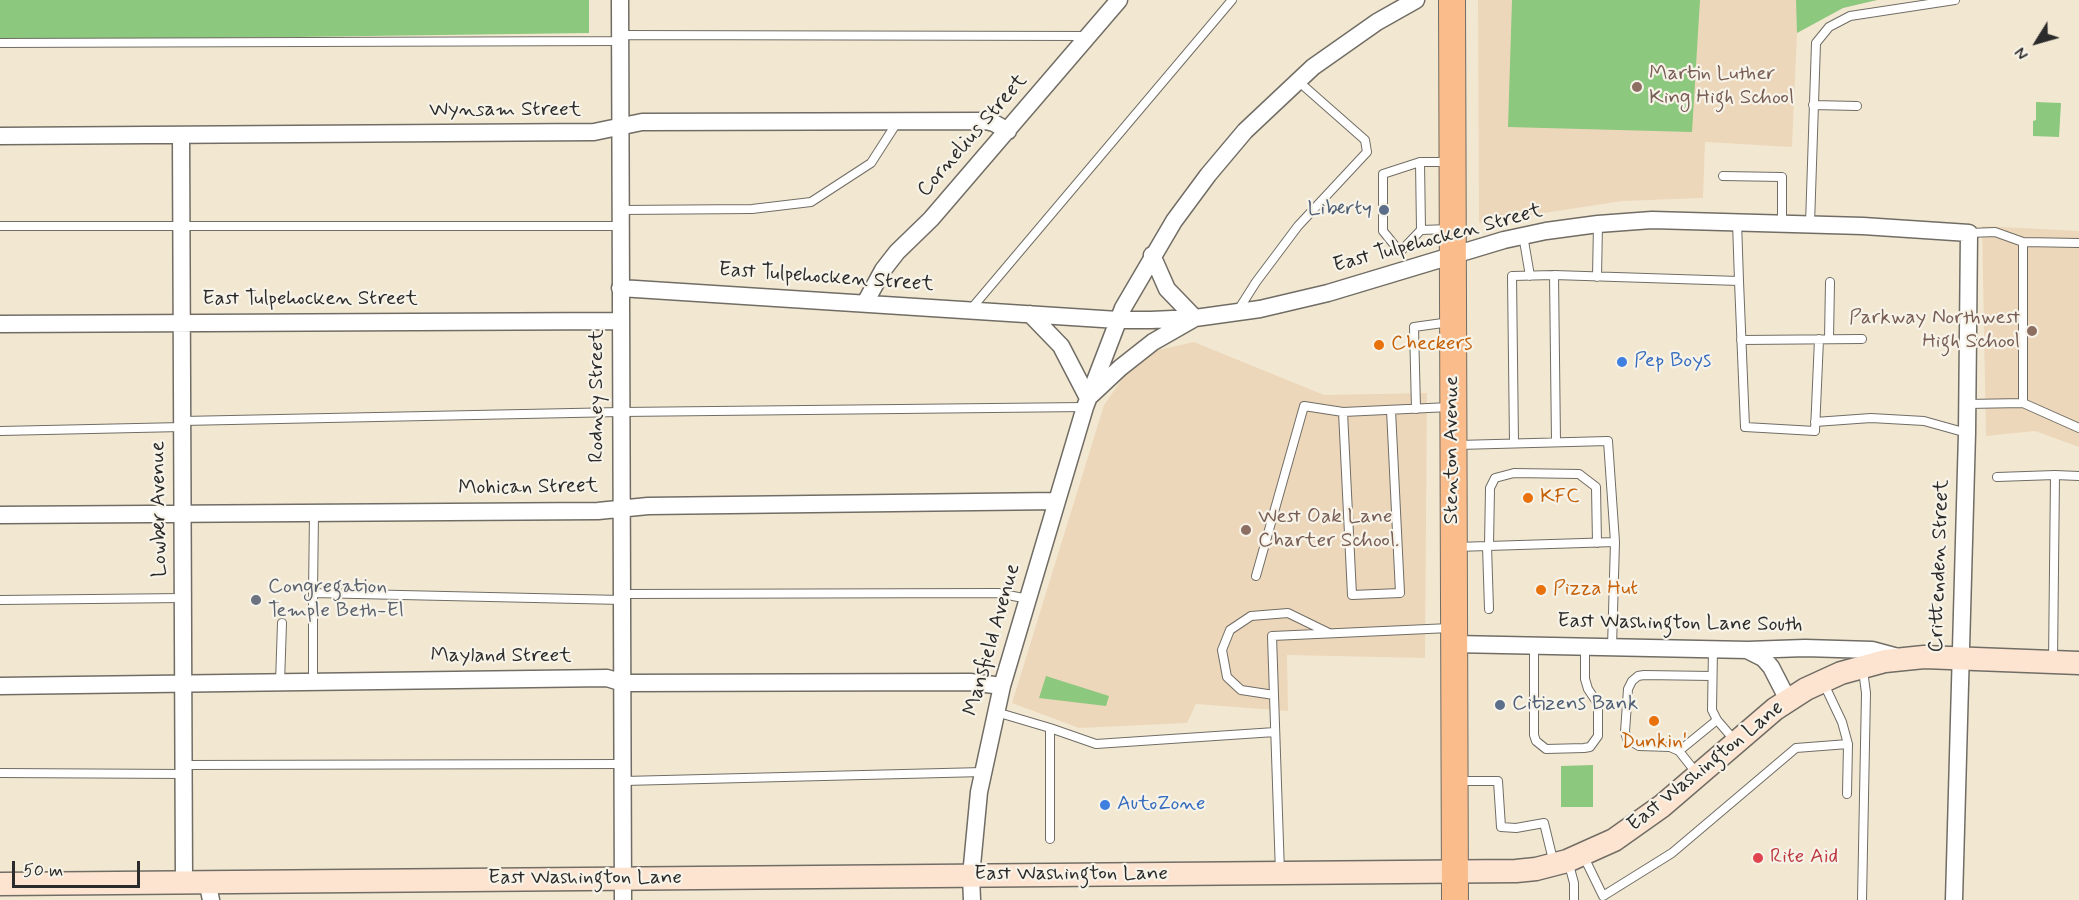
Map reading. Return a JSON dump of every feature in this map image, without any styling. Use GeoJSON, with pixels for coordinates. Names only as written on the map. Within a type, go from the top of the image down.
{"type":"FeatureCollection","features":[{"type":"Feature","properties":{"kind":"main road","name":"Stenton Avenue"},"geometry":{"type":"LineString","coordinates":[[1452,0],[1455,900]]}},
{"type":"Feature","properties":{"kind":"main road","name":"East Washington Lane"},"geometry":{"type":"LineString","coordinates":[[0,884],[201,888],[623,889],[971,876],[1516,871],[1568,860],[1629,831],[1788,700],[1823,681],[1862,667],[1905,659],[2079,663]]}},
{"type":"Feature","properties":{"kind":"street","name":"Rodney Street"},"geometry":{"type":"LineString","coordinates":[[620,0],[623,889]]}},
{"type":"Feature","properties":{"kind":"street","name":"Cornelius Street"},"geometry":{"type":"LineString","coordinates":[[865,303],[897,252],[931,219],[1119,0]]}},
{"type":"Feature","properties":{"kind":"street","name":"Mansfield Avenue"},"geometry":{"type":"LineString","coordinates":[[972,900],[971,876],[976,815],[995,712],[1087,403],[1118,320],[1152,255],[1185,204],[1219,160],[1261,115],[1313,67],[1377,21],[1416,0]]}},
{"type":"Feature","properties":{"kind":"street","name":"Wynsam Street"},"geometry":{"type":"LineString","coordinates":[[0,136],[594,132],[642,122],[986,121],[1008,131]]}},
{"type":"Feature","properties":{"kind":"street","name":"Lowber Avenue"},"geometry":{"type":"LineString","coordinates":[[181,135],[185,769],[201,888]]}},
{"type":"Feature","properties":{"kind":"street","name":"East Tulpehocken Street"},"geometry":{"type":"LineString","coordinates":[[620,288],[1118,320],[1195,318],[1236,313],[1328,293],[1400,271],[1453,242],[1598,224],[1652,220],[1737,222],[1863,226],[1969,233]]}},
{"type":"Feature","properties":{"kind":"street","name":"Crittenden Street"},"geometry":{"type":"LineString","coordinates":[[1954,900],[1967,433],[1969,233]]}},
{"type":"Feature","properties":{"kind":"street"},"geometry":{"type":"LineString","coordinates":[[1030,314],[1061,346],[1087,403],[1146,347],[1166,333],[1195,318],[1167,289],[1152,255]]}},
{"type":"Feature","properties":{"kind":"street","name":"East Tulpehocken Street"},"geometry":{"type":"LineString","coordinates":[[0,324],[620,321]]}},
{"type":"Feature","properties":{"kind":"street","name":"Mohican Street"},"geometry":{"type":"LineString","coordinates":[[0,515],[598,511],[648,506],[1057,501]]}},
{"type":"Feature","properties":{"kind":"street","name":"East Washington Lane South"},"geometry":{"type":"LineString","coordinates":[[1454,636],[1534,645],[1748,650],[1805,648],[1872,650],[1905,659]]}},
{"type":"Feature","properties":{"kind":"street"},"geometry":{"type":"LineString","coordinates":[[1748,650],[1763,658],[1771,667],[1788,700]]}},
{"type":"Feature","properties":{"kind":"street","name":"Mayland Street"},"geometry":{"type":"LineString","coordinates":[[0,686],[607,678],[623,683],[970,682],[1002,686]]}},
{"type":"Feature","properties":{"kind":"lane"},"geometry":{"type":"LineString","coordinates":[[970,310],[1232,0]]}},
{"type":"Feature","properties":{"kind":"lane"},"geometry":{"type":"LineString","coordinates":[[1810,224],[1816,43],[1829,27],[1850,16],[1955,0]]}},
{"type":"Feature","properties":{"kind":"lane"},"geometry":{"type":"LineString","coordinates":[[0,43],[1088,36]]}},
{"type":"Feature","properties":{"kind":"lane"},"geometry":{"type":"LineString","coordinates":[[1236,313],[1298,226],[1367,152],[1365,140],[1298,81]]}},
{"type":"Feature","properties":{"kind":"lane"},"geometry":{"type":"LineString","coordinates":[[1813,105],[1857,106]]}},
{"type":"Feature","properties":{"kind":"lane"},"geometry":{"type":"LineString","coordinates":[[0,226],[182,226],[620,218],[752,209],[811,202],[871,163],[898,121]]}},
{"type":"Feature","properties":{"kind":"lane"},"geometry":{"type":"LineString","coordinates":[[1400,271],[1400,252],[1387,231],[1387,185],[1383,174],[1420,162],[1452,162]]}},
{"type":"Feature","properties":{"kind":"lane"},"geometry":{"type":"LineString","coordinates":[[1400,252],[1417,230],[1417,184],[1420,162]]}},
{"type":"Feature","properties":{"kind":"lane"},"geometry":{"type":"LineString","coordinates":[[1724,176],[1782,177],[1782,224]]}},
{"type":"Feature","properties":{"kind":"lane"},"geometry":{"type":"LineString","coordinates":[[1737,222],[1745,427],[1815,431],[1819,339]]}},
{"type":"Feature","properties":{"kind":"lane"},"geometry":{"type":"LineString","coordinates":[[1597,277],[1598,224]]}},
{"type":"Feature","properties":{"kind":"lane"},"geometry":{"type":"LineString","coordinates":[[1417,230],[1453,242]]}},
{"type":"Feature","properties":{"kind":"lane"},"geometry":{"type":"LineString","coordinates":[[1969,233],[1995,232],[2023,242],[2079,243]]}},
{"type":"Feature","properties":{"kind":"lane"},"geometry":{"type":"LineString","coordinates":[[1523,235],[1530,276]]}},
{"type":"Feature","properties":{"kind":"lane"},"geometry":{"type":"LineString","coordinates":[[2023,242],[2023,403]]}},
{"type":"Feature","properties":{"kind":"lane"},"geometry":{"type":"LineString","coordinates":[[1514,443],[1512,276],[1739,281]]}},
{"type":"Feature","properties":{"kind":"lane"},"geometry":{"type":"LineString","coordinates":[[1554,276],[1556,442]]}},
{"type":"Feature","properties":{"kind":"lane"},"geometry":{"type":"LineString","coordinates":[[1829,339],[1830,282]]}},
{"type":"Feature","properties":{"kind":"lane"},"geometry":{"type":"LineString","coordinates":[[1416,408],[1414,327],[1454,321]]}},
{"type":"Feature","properties":{"kind":"lane"},"geometry":{"type":"LineString","coordinates":[[1741,339],[1862,339]]}},
{"type":"Feature","properties":{"kind":"lane"},"geometry":{"type":"LineString","coordinates":[[0,431],[621,412],[1087,403]]}},
{"type":"Feature","properties":{"kind":"lane"},"geometry":{"type":"LineString","coordinates":[[1967,404],[2023,403],[2079,428]]}},
{"type":"Feature","properties":{"kind":"lane"},"geometry":{"type":"LineString","coordinates":[[1256,576],[1304,406],[1342,412],[1453,407]]}},
{"type":"Feature","properties":{"kind":"lane"},"geometry":{"type":"LineString","coordinates":[[1342,412],[1352,595],[1400,593],[1391,410]]}},
{"type":"Feature","properties":{"kind":"lane"},"geometry":{"type":"LineString","coordinates":[[1815,422],[1871,418],[1924,421],[1967,433]]}},
{"type":"Feature","properties":{"kind":"lane"},"geometry":{"type":"LineString","coordinates":[[1453,445],[1608,441],[1615,542],[1611,647]]}},
{"type":"Feature","properties":{"kind":"lane"},"geometry":{"type":"LineString","coordinates":[[1489,609],[1490,488],[1495,478],[1514,472],[1579,474],[1596,487],[1597,543]]}},
{"type":"Feature","properties":{"kind":"lane"},"geometry":{"type":"LineString","coordinates":[[2053,662],[2055,475]]}},
{"type":"Feature","properties":{"kind":"lane"},"geometry":{"type":"LineString","coordinates":[[1998,477],[2079,476]]}},
{"type":"Feature","properties":{"kind":"lane"},"geometry":{"type":"LineString","coordinates":[[313,681],[314,513]]}},
{"type":"Feature","properties":{"kind":"lane"},"geometry":{"type":"LineString","coordinates":[[1454,547],[1615,542]]}},
{"type":"Feature","properties":{"kind":"lane"},"geometry":{"type":"LineString","coordinates":[[313,593],[623,597],[998,592],[1028,599]]}},
{"type":"Feature","properties":{"kind":"lane"},"geometry":{"type":"LineString","coordinates":[[0,600],[184,598]]}},
{"type":"Feature","properties":{"kind":"lane"},"geometry":{"type":"LineString","coordinates":[[1274,695],[1241,690],[1227,677],[1222,650],[1230,630],[1251,616],[1288,613],[1330,633]]}},
{"type":"Feature","properties":{"kind":"lane"},"geometry":{"type":"LineString","coordinates":[[280,683],[282,623]]}},
{"type":"Feature","properties":{"kind":"lane"},"geometry":{"type":"LineString","coordinates":[[1280,874],[1272,636],[1330,633],[1454,636]]}},
{"type":"Feature","properties":{"kind":"lane"},"geometry":{"type":"LineString","coordinates":[[1534,645],[1534,735],[1536,741],[1546,748],[1584,748],[1595,742],[1598,736],[1598,705],[1585,679],[1585,646]]}},
{"type":"Feature","properties":{"kind":"lane"},"geometry":{"type":"LineString","coordinates":[[1713,648],[1712,710],[1717,720],[1736,742]]}},
{"type":"Feature","properties":{"kind":"lane"},"geometry":{"type":"LineString","coordinates":[[1862,667],[1866,693],[1862,900]]}},
{"type":"Feature","properties":{"kind":"lane"},"geometry":{"type":"LineString","coordinates":[[1698,775],[1679,751],[1661,746],[1639,747],[1627,739],[1625,732],[1628,689],[1632,681],[1644,675],[1712,676]]}},
{"type":"Feature","properties":{"kind":"lane"},"geometry":{"type":"LineString","coordinates":[[1823,681],[1842,722],[1848,744],[1847,794]]}},
{"type":"Feature","properties":{"kind":"lane"},"geometry":{"type":"LineString","coordinates":[[995,712],[1096,744],[1275,732]]}},
{"type":"Feature","properties":{"kind":"lane"},"geometry":{"type":"LineString","coordinates":[[1679,751],[1717,720]]}},
{"type":"Feature","properties":{"kind":"lane"},"geometry":{"type":"LineString","coordinates":[[1050,728],[1050,839]]}},
{"type":"Feature","properties":{"kind":"lane"},"geometry":{"type":"LineString","coordinates":[[1454,781],[1498,781],[1501,827],[1516,828],[1544,823],[1568,860],[1603,896],[1672,853],[1796,748],[1848,744]]}},
{"type":"Feature","properties":{"kind":"lane"},"geometry":{"type":"LineString","coordinates":[[0,772],[185,769],[983,772]]}},
{"type":"Feature","properties":{"kind":"lane"},"geometry":{"type":"LineString","coordinates":[[1568,860],[1574,884],[1574,900]]}},
{"type":"Feature","properties":{"kind":"shaded area","name":"Martin Luther King High School"},"geometry":{"type":"Polygon","coordinates":[[[1478,0],[1877,0],[1843,8],[1797,33],[1792,147],[1705,142],[1703,198],[1622,201],[1479,223],[1478,0]]]}},
{"type":"Feature","properties":{"kind":"shaded area","name":"Parkway Northwest High School"},"geometry":{"type":"Polygon","coordinates":[[[1982,226],[2079,231],[2079,447],[2035,431],[1986,436],[1982,226]]]}},
{"type":"Feature","properties":{"kind":"shaded area","name":"West Oak Lane Charter School."},"geometry":{"type":"Polygon","coordinates":[[[1194,342],[1324,395],[1427,393],[1425,658],[1287,655],[1288,711],[1196,704],[1187,723],[1079,728],[1012,703],[1104,405],[1125,375],[1158,350],[1194,342]]]}},
{"type":"Feature","properties":{"kind":"green space"},"geometry":{"type":"Polygon","coordinates":[[[0,0],[589,0],[589,33],[0,41],[0,0]]]}},
{"type":"Feature","properties":{"kind":"green space"},"geometry":{"type":"Polygon","coordinates":[[[1512,0],[1700,0],[1692,132],[1508,127],[1512,0]]]}},
{"type":"Feature","properties":{"kind":"green space"},"geometry":{"type":"Polygon","coordinates":[[[1796,0],[1877,0],[1843,8],[1797,33],[1796,0]]]}},
{"type":"Feature","properties":{"kind":"green space"},"geometry":{"type":"Polygon","coordinates":[[[2036,102],[2061,103],[2059,137],[2033,136],[2036,102]]]}},
{"type":"Feature","properties":{"kind":"green space"},"geometry":{"type":"Polygon","coordinates":[[[1046,676],[1109,696],[1106,706],[1039,698],[1046,676]]]}},
{"type":"Feature","properties":{"kind":"green space"},"geometry":{"type":"Polygon","coordinates":[[[1593,765],[1593,807],[1561,807],[1561,766],[1593,765]]]}},
{"type":"Feature","properties":{"kind":"place","name":"Martin Luther King High School"},"geometry":{"type":"Point","coordinates":[1637,87]}},
{"type":"Feature","properties":{"kind":"place","name":"Liberty"},"geometry":{"type":"Point","coordinates":[1384,210]}},
{"type":"Feature","properties":{"kind":"place","name":"Parkway Northwest High School"},"geometry":{"type":"Point","coordinates":[2032,331]}},
{"type":"Feature","properties":{"kind":"place","name":"Checkers"},"geometry":{"type":"Point","coordinates":[1379,345]}},
{"type":"Feature","properties":{"kind":"place","name":"Pep Boys"},"geometry":{"type":"Point","coordinates":[1622,362]}},
{"type":"Feature","properties":{"kind":"place","name":"KFC"},"geometry":{"type":"Point","coordinates":[1528,498]}},
{"type":"Feature","properties":{"kind":"place","name":"West Oak Lane Charter School."},"geometry":{"type":"Point","coordinates":[1246,530]}},
{"type":"Feature","properties":{"kind":"place","name":"Pizza Hut"},"geometry":{"type":"Point","coordinates":[1541,590]}},
{"type":"Feature","properties":{"kind":"place","name":"Congregation Temple Beth-El"},"geometry":{"type":"Point","coordinates":[256,600]}},
{"type":"Feature","properties":{"kind":"place","name":"Citizens Bank"},"geometry":{"type":"Point","coordinates":[1500,705]}},
{"type":"Feature","properties":{"kind":"place","name":"Dunkin'"},"geometry":{"type":"Point","coordinates":[1654,721]}},
{"type":"Feature","properties":{"kind":"place","name":"AutoZone"},"geometry":{"type":"Point","coordinates":[1105,805]}},
{"type":"Feature","properties":{"kind":"place","name":"Rite Aid"},"geometry":{"type":"Point","coordinates":[1758,858]}}]}
